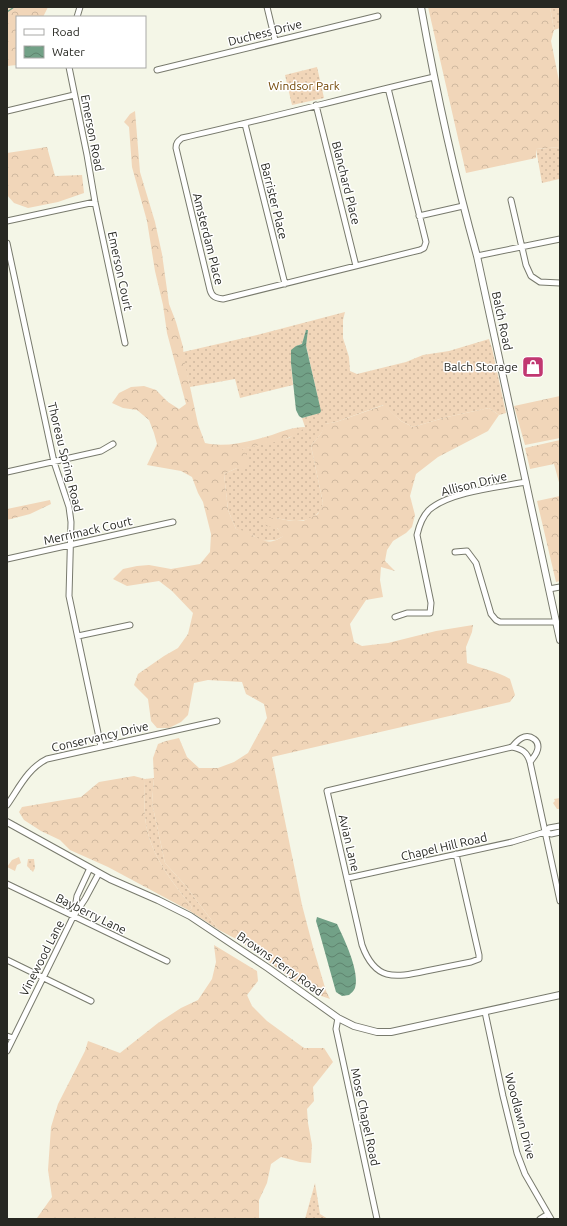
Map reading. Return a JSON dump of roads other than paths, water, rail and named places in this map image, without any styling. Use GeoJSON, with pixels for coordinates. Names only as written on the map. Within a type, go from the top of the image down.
{"type":"FeatureCollection","features":[{"type":"Feature","properties":{"kind":"street"},"geometry":{"type":"LineString","coordinates":[[267,7],[275,40]]}},
{"type":"Feature","properties":{"kind":"street","name":"Balch Road"},"geometry":{"type":"LineString","coordinates":[[421,7],[434,77],[463,206],[477,256],[560,640]]}},
{"type":"Feature","properties":{"kind":"street","name":"Duchess Drive"},"geometry":{"type":"LineString","coordinates":[[157,70],[378,16]]}},
{"type":"Feature","properties":{"kind":"street","name":"Emerson Road"},"geometry":{"type":"LineString","coordinates":[[69,68],[95,202]]}},
{"type":"Feature","properties":{"kind":"street","name":"Amsterdam Place"},"geometry":{"type":"LineString","coordinates":[[388,88],[426,242],[424,248],[223,299],[215,297],[210,290],[176,144],[182,138],[244,124],[316,105],[434,77]]}},
{"type":"Feature","properties":{"kind":"street"},"geometry":{"type":"LineString","coordinates":[[7,111],[74,95]]}},
{"type":"Feature","properties":{"kind":"street","name":"Blanchard Place"},"geometry":{"type":"LineString","coordinates":[[316,105],[356,266]]}},
{"type":"Feature","properties":{"kind":"street","name":"Barrister Place"},"geometry":{"type":"LineString","coordinates":[[244,124],[285,284]]}},
{"type":"Feature","properties":{"kind":"street"},"geometry":{"type":"LineString","coordinates":[[511,200],[526,265],[531,276],[540,282],[560,284]]}},
{"type":"Feature","properties":{"kind":"street"},"geometry":{"type":"LineString","coordinates":[[7,221],[95,202]]}},
{"type":"Feature","properties":{"kind":"street","name":"Emerson Court"},"geometry":{"type":"LineString","coordinates":[[95,202],[125,343]]}},
{"type":"Feature","properties":{"kind":"street"},"geometry":{"type":"LineString","coordinates":[[419,216],[463,206]]}},
{"type":"Feature","properties":{"kind":"street"},"geometry":{"type":"LineString","coordinates":[[477,256],[560,239]]}},
{"type":"Feature","properties":{"kind":"street","name":"Thoreau Spring Road"},"geometry":{"type":"LineString","coordinates":[[7,243],[54,462],[69,507],[71,522],[69,591],[101,747]]}},
{"type":"Feature","properties":{"kind":"street"},"geometry":{"type":"LineString","coordinates":[[7,472],[101,451],[109,448],[113,444]]}},
{"type":"Feature","properties":{"kind":"street","name":"Allison Drive"},"geometry":{"type":"LineString","coordinates":[[395,617],[407,614],[430,613],[431,603],[417,535],[419,524],[428,511],[437,504],[449,499],[526,482]]}},
{"type":"Feature","properties":{"kind":"street","name":"Merrimack Court"},"geometry":{"type":"LineString","coordinates":[[7,559],[173,522]]}},
{"type":"Feature","properties":{"kind":"street"},"geometry":{"type":"LineString","coordinates":[[455,552],[467,551],[476,563],[490,614],[496,620],[500,622],[556,622]]}},
{"type":"Feature","properties":{"kind":"street"},"geometry":{"type":"LineString","coordinates":[[549,589],[560,587]]}},
{"type":"Feature","properties":{"kind":"street"},"geometry":{"type":"LineString","coordinates":[[78,636],[130,625]]}},
{"type":"Feature","properties":{"kind":"street","name":"Conservancy Drive"},"geometry":{"type":"LineString","coordinates":[[7,805],[31,770],[47,759],[217,721]]}},
{"type":"Feature","properties":{"kind":"street"},"geometry":{"type":"LineString","coordinates":[[512,747],[518,740],[525,737],[531,737],[536,741],[538,746],[537,753],[530,762]]}},
{"type":"Feature","properties":{"kind":"street"},"geometry":{"type":"LineString","coordinates":[[512,747],[519,748],[528,755],[560,901]]}},
{"type":"Feature","properties":{"kind":"street","name":"Avian Lane"},"geometry":{"type":"LineString","coordinates":[[456,854],[479,959],[407,975],[396,976],[385,974],[369,962],[362,945],[327,790],[512,747]]}},
{"type":"Feature","properties":{"kind":"street","name":"Browns Ferry Road"},"geometry":{"type":"LineString","coordinates":[[7,822],[99,873],[190,916],[268,968],[338,1018],[354,1026],[377,1032],[390,1032],[560,995]]}},
{"type":"Feature","properties":{"kind":"street","name":"Chapel Hill Road"},"geometry":{"type":"LineString","coordinates":[[348,878],[512,842],[544,832],[549,828],[560,826]]}},
{"type":"Feature","properties":{"kind":"street","name":"Chapel Hill Road"},"geometry":{"type":"LineString","coordinates":[[544,832],[551,834],[560,832]]}},
{"type":"Feature","properties":{"kind":"street","name":"Vinewood Lane"},"geometry":{"type":"LineString","coordinates":[[73,917],[77,896],[90,868]]}},
{"type":"Feature","properties":{"kind":"street","name":"Vinewood Lane"},"geometry":{"type":"LineString","coordinates":[[7,1051],[73,917],[99,873]]}},
{"type":"Feature","properties":{"kind":"street","name":"Bayberry Lane"},"geometry":{"type":"LineString","coordinates":[[7,884],[167,961]]}},
{"type":"Feature","properties":{"kind":"street"},"geometry":{"type":"LineString","coordinates":[[7,960],[91,1001]]}},
{"type":"Feature","properties":{"kind":"street","name":"Woodlawn Drive"},"geometry":{"type":"LineString","coordinates":[[485,1012],[517,1153],[525,1174],[551,1219]]}},
{"type":"Feature","properties":{"kind":"street","name":"Mose Chapel Road"},"geometry":{"type":"LineString","coordinates":[[338,1018],[336,1029],[377,1219]]}},
{"type":"Feature","properties":{"kind":"street"},"geometry":{"type":"LineString","coordinates":[[7,1036],[13,1038]]}},
{"type":"Feature","properties":{"kind":"street"},"geometry":{"type":"LineString","coordinates":[[540,1219],[548,1214]]}},
{"type":"Feature","properties":{"kind":"water"},"geometry":{"type":"Polygon","coordinates":[[[306,330],[308,330],[306,346],[321,411],[320,413],[302,418],[296,410],[291,350],[302,344],[306,330]]]}},
{"type":"Feature","properties":{"kind":"water"},"geometry":{"type":"Polygon","coordinates":[[[317,917],[337,924],[347,946],[353,964],[356,981],[355,989],[349,995],[342,996],[336,992],[316,921],[317,917]]]}},
{"type":"Feature","properties":{"kind":"waterway"},"geometry":{"type":"LineString","coordinates":[[7,12],[14,7]]}},
{"type":"Feature","properties":{"kind":"place","name":"Balch Storage"},"geometry":{"type":"Point","coordinates":[533,367]}},
{"type":"Feature","properties":{"kind":"park label","name":"Windsor Park"},"geometry":{"type":"Point","coordinates":[304,86]}}]}
